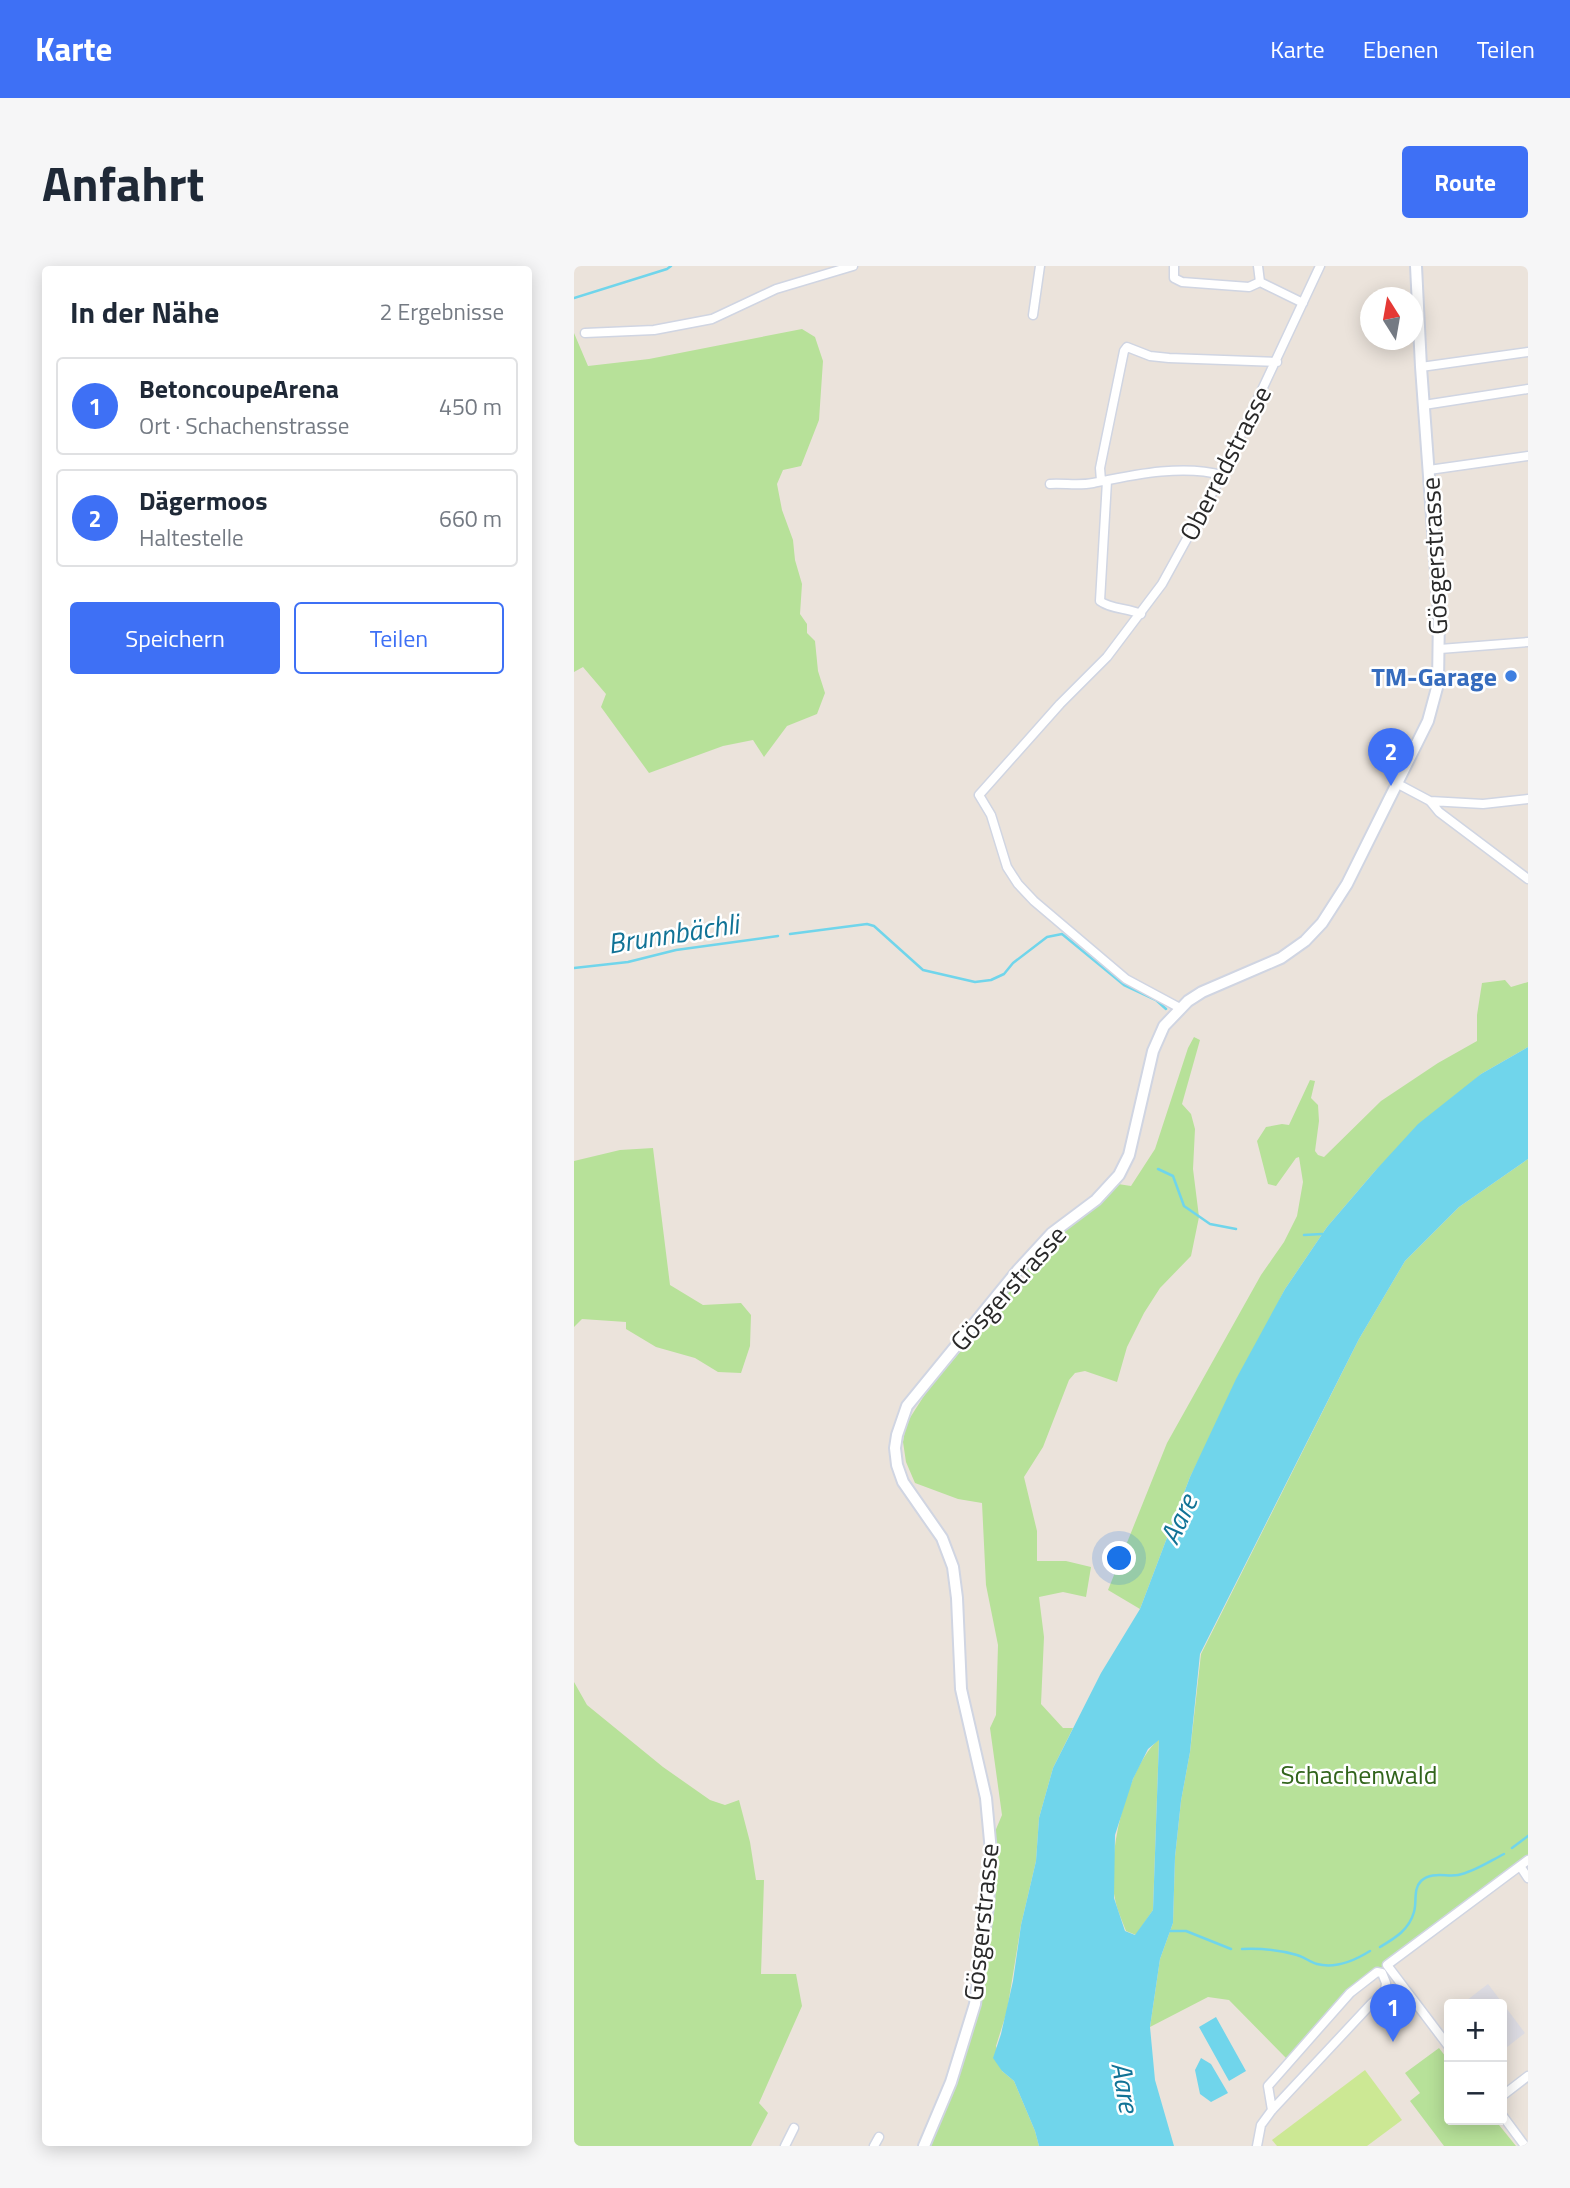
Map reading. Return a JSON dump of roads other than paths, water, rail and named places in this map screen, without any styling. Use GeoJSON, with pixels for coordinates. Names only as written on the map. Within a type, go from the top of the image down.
{"type":"FeatureCollection","features":[{"type":"Feature","properties":{"kind":"main road","name":"Gösgerstrasse"},"geometry":{"type":"LineString","coordinates":[[924,2146],[967,2036],[980,1972],[990,1873],[991,1834],[981,1773],[961,1689],[953,1567],[942,1538],[904,1482],[897,1465],[897,1435],[907,1406],[1026,1261],[1052,1233],[1096,1200],[1119,1175],[1129,1155],[1153,1051],[1164,1026],[1180,1007],[1202,992],[1274,962],[1305,941],[1334,907],[1428,721],[1437,684],[1440,649],[1416,266]]}},
{"type":"Feature","properties":{"kind":"street"},"geometry":{"type":"LineString","coordinates":[[586,334],[654,330],[712,319],[776,289],[853,266]]}},
{"type":"Feature","properties":{"kind":"street"},"geometry":{"type":"LineString","coordinates":[[1033,315],[1041,266]]}},
{"type":"Feature","properties":{"kind":"street"},"geometry":{"type":"LineString","coordinates":[[1174,266],[1174,278],[1182,282],[1249,288],[1260,282]]}},
{"type":"Feature","properties":{"kind":"street"},"geometry":{"type":"LineString","coordinates":[[1258,266],[1260,282]]}},
{"type":"Feature","properties":{"kind":"street","name":"Oberredstrasse"},"geometry":{"type":"LineString","coordinates":[[1180,1007],[1126,979],[1034,901],[1007,866],[991,815],[979,795],[1060,704],[1100,664],[1162,584],[1222,475],[1320,266]]}},
{"type":"Feature","properties":{"kind":"street"},"geometry":{"type":"LineString","coordinates":[[1260,282],[1303,303]]}},
{"type":"Feature","properties":{"kind":"street"},"geometry":{"type":"LineString","coordinates":[[1141,614],[1128,608],[1106,606],[1100,601],[1104,481],[1100,468],[1124,351],[1127,347],[1150,356],[1168,358],[1276,362]]}},
{"type":"Feature","properties":{"kind":"street"},"geometry":{"type":"LineString","coordinates":[[1421,367],[1528,352]]}},
{"type":"Feature","properties":{"kind":"street"},"geometry":{"type":"LineString","coordinates":[[1424,405],[1528,389]]}},
{"type":"Feature","properties":{"kind":"street"},"geometry":{"type":"LineString","coordinates":[[1429,470],[1528,456]]}},
{"type":"Feature","properties":{"kind":"street"},"geometry":{"type":"LineString","coordinates":[[1050,484],[1080,485],[1167,471],[1222,475]]}},
{"type":"Feature","properties":{"kind":"street"},"geometry":{"type":"LineString","coordinates":[[1440,649],[1528,642]]}},
{"type":"Feature","properties":{"kind":"street"},"geometry":{"type":"LineString","coordinates":[[1398,785],[1430,801],[1483,804],[1528,799]]}},
{"type":"Feature","properties":{"kind":"street"},"geometry":{"type":"LineString","coordinates":[[1430,801],[1439,812],[1528,879]]}},
{"type":"Feature","properties":{"kind":"street"},"geometry":{"type":"LineString","coordinates":[[1444,2040],[1387,1965],[1528,1860]]}},
{"type":"Feature","properties":{"kind":"street"},"geometry":{"type":"LineString","coordinates":[[1520,1866],[1528,1878]]}},
{"type":"Feature","properties":{"kind":"street"},"geometry":{"type":"LineString","coordinates":[[1257,2146],[1261,2125],[1272,2110],[1385,1992],[1386,1983],[1382,1973],[1377,1972],[1350,1993],[1268,2086],[1272,2110]]}},
{"type":"Feature","properties":{"kind":"street"},"geometry":{"type":"LineString","coordinates":[[1507,2092],[1528,2076]]}},
{"type":"Feature","properties":{"kind":"street"},"geometry":{"type":"LineString","coordinates":[[1507,2122],[1525,2146]]}},
{"type":"Feature","properties":{"kind":"street"},"geometry":{"type":"LineString","coordinates":[[785,2146],[794,2128]]}},
{"type":"Feature","properties":{"kind":"street"},"geometry":{"type":"LineString","coordinates":[[874,2146],[879,2137]]}},
{"type":"Feature","properties":{"kind":"water","name":"Aare"},"geometry":{"type":"Polygon","coordinates":[[[1528,1047],[1528,1159],[1459,1207],[1405,1261],[1359,1339],[1200,1654],[1175,1857],[1173,1923],[1160,1959],[1150,2027],[1155,2080],[1174,2146],[1039,2146],[1014,2081],[1002,2071],[993,2058],[1013,1981],[1021,1925],[1036,1861],[1039,1818],[1053,1768],[1101,1673],[1140,1609],[1190,1477],[1236,1379],[1285,1289],[1327,1227],[1375,1171],[1418,1124],[1481,1074],[1528,1047]],[[1159,1740],[1148,1749],[1133,1779],[1115,1835],[1114,1898],[1125,1931],[1135,1935],[1153,1910],[1159,1740]]]}},
{"type":"Feature","properties":{"kind":"water"},"geometry":{"type":"Polygon","coordinates":[[[1216,2017],[1246,2071],[1229,2081],[1199,2027],[1216,2017]]]}},
{"type":"Feature","properties":{"kind":"water"},"geometry":{"type":"Polygon","coordinates":[[[1201,2058],[1211,2064],[1228,2093],[1211,2102],[1200,2094],[1195,2070],[1201,2058]]]}},
{"type":"Feature","properties":{"kind":"waterway"},"geometry":{"type":"LineString","coordinates":[[574,298],[671,266]]}},
{"type":"Feature","properties":{"kind":"waterway","name":"Brunnbächli"},"geometry":{"type":"LineString","coordinates":[[790,934],[867,924],[874,926],[923,970],[975,982],[991,980],[1004,974],[1013,963],[1047,937],[1062,934],[1124,985],[1156,1000],[1166,1009]]}},
{"type":"Feature","properties":{"kind":"waterway","name":"Brunnbächli"},"geometry":{"type":"LineString","coordinates":[[574,968],[628,962],[676,950],[778,936]]}},
{"type":"Feature","properties":{"kind":"waterway","name":"Brunnbächli"},"geometry":{"type":"LineString","coordinates":[[1158,1169],[1173,1176],[1184,1206],[1210,1224],[1236,1229]]}},
{"type":"Feature","properties":{"kind":"waterway"},"geometry":{"type":"LineString","coordinates":[[1304,1235],[1322,1234]]}},
{"type":"Feature","properties":{"kind":"waterway"},"geometry":{"type":"LineString","coordinates":[[1512,1848],[1528,1836]]}},
{"type":"Feature","properties":{"kind":"waterway"},"geometry":{"type":"LineString","coordinates":[[1380,1947],[1396,1937],[1409,1924],[1421,1881],[1434,1875],[1464,1874],[1504,1854]]}},
{"type":"Feature","properties":{"kind":"waterway"},"geometry":{"type":"LineString","coordinates":[[1168,1931],[1186,1931],[1231,1949]]}},
{"type":"Feature","properties":{"kind":"waterway"},"geometry":{"type":"LineString","coordinates":[[1242,1949],[1283,1952],[1324,1965],[1338,1965],[1370,1951]]}},
{"type":"Feature","properties":{"kind":"place","name":"TM-Garage"},"geometry":{"type":"Point","coordinates":[1511,676]}},
{"type":"Feature","properties":{"kind":"place","name":"Dägermoos"},"geometry":{"type":"Point","coordinates":[1391,786]}},
{"type":"Feature","properties":{"kind":"place","name":"BetoncoupeArena"},"geometry":{"type":"Point","coordinates":[1393,2042]}},
{"type":"Feature","properties":{"kind":"park label","name":"Schachenwald"},"geometry":{"type":"Point","coordinates":[1359,1774]}}]}
